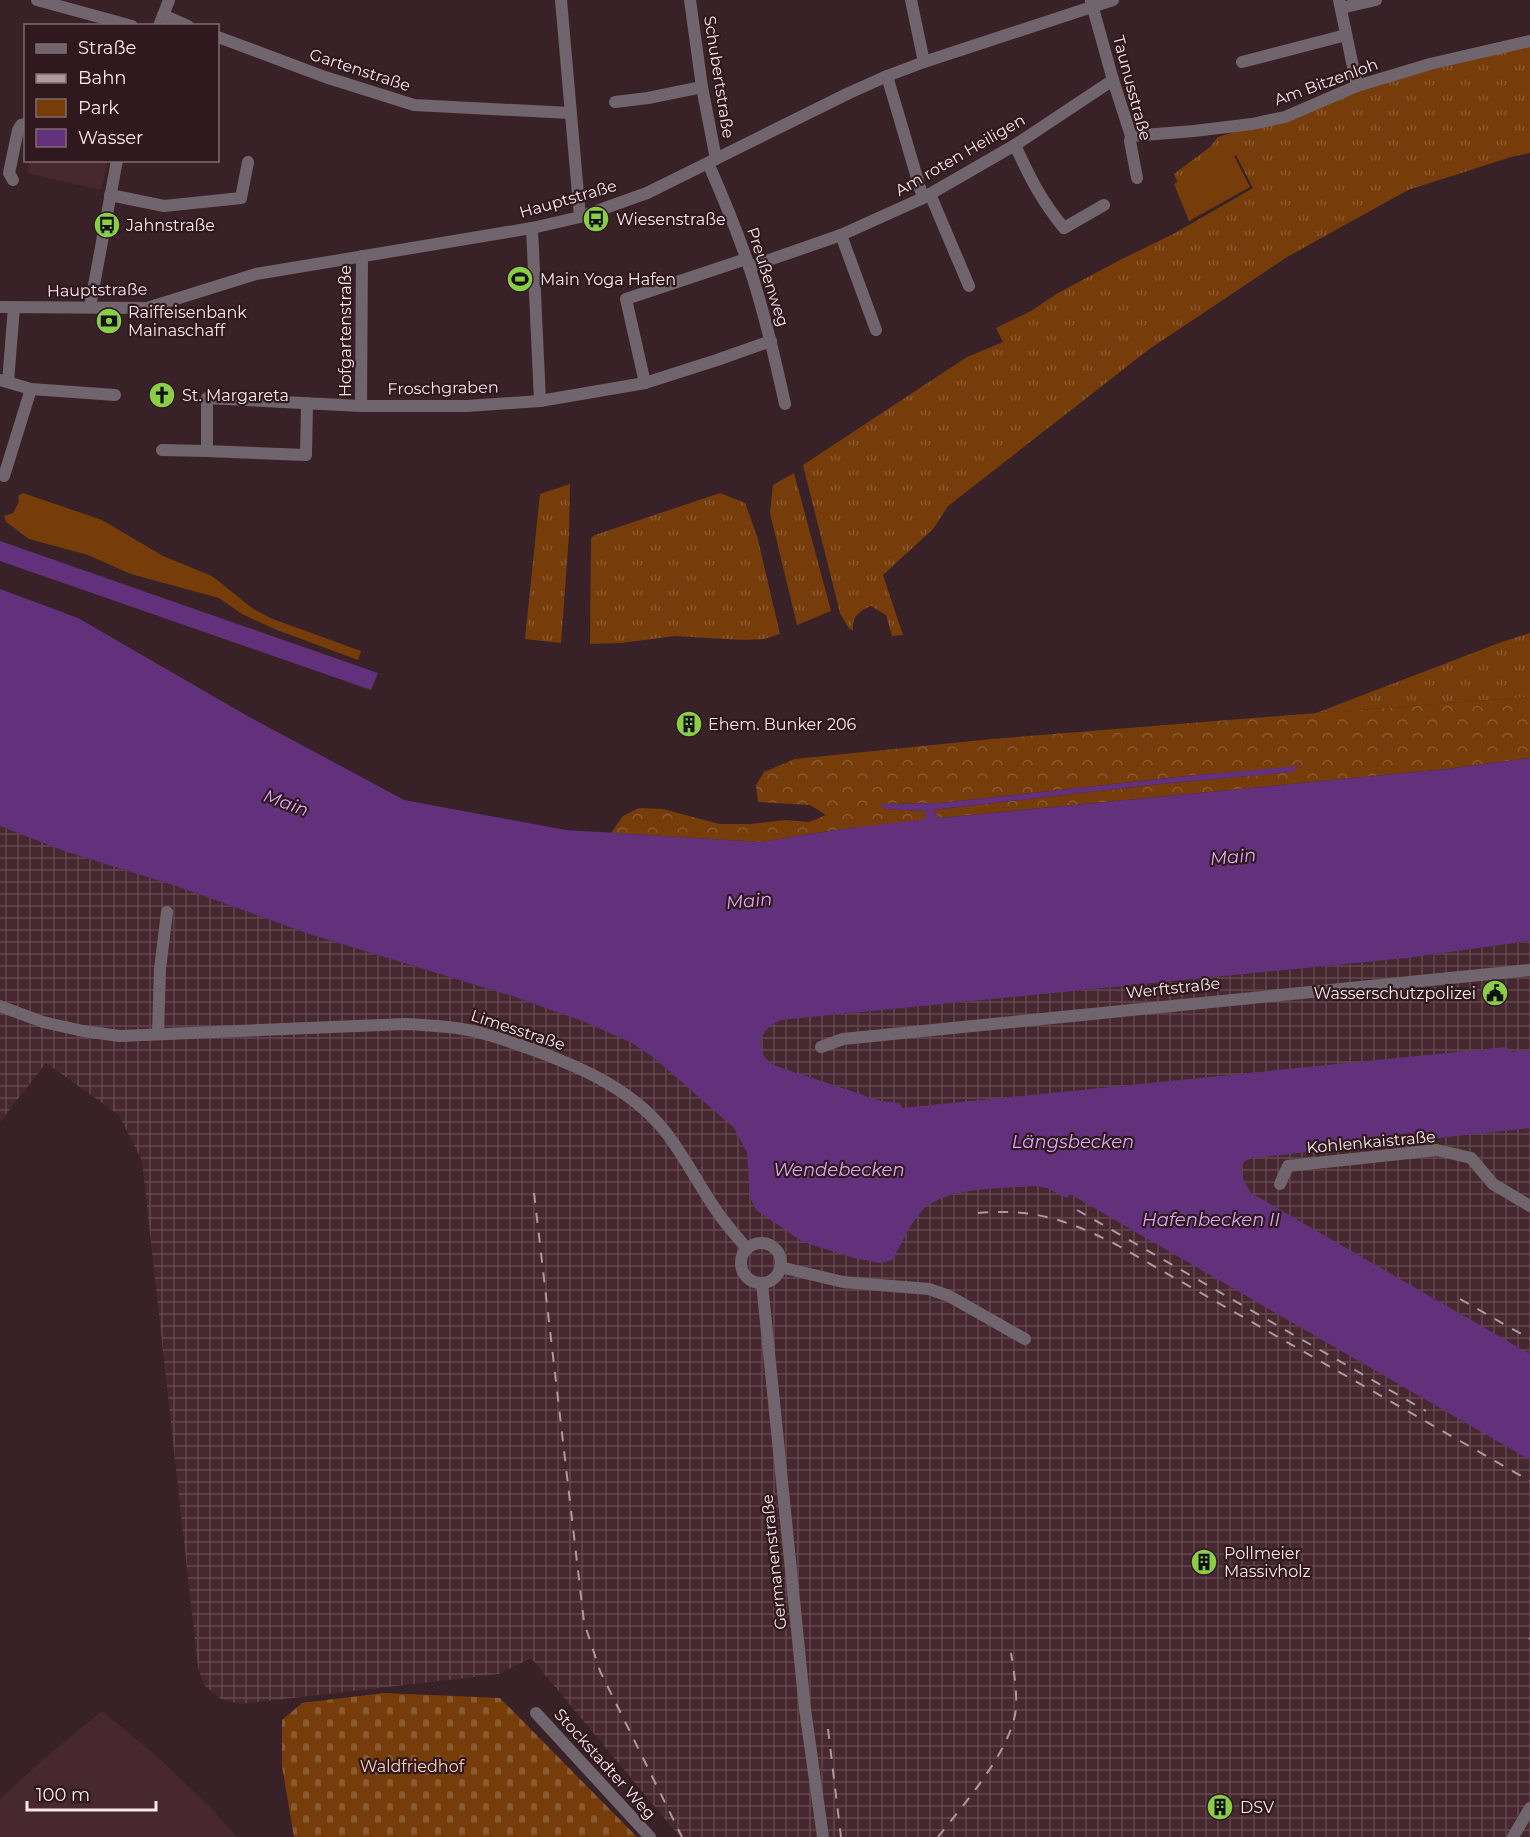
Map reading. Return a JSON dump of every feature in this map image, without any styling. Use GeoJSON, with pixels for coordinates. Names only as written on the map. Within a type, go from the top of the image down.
{"type":"FeatureCollection","features":[{"type":"Feature","properties":{"kind":"street"},"geometry":{"type":"LineString","coordinates":[[37,0],[125,24]]}},
{"type":"Feature","properties":{"kind":"street"},"geometry":{"type":"LineString","coordinates":[[169,0],[161,20],[179,24]]}},
{"type":"Feature","properties":{"kind":"street"},"geometry":{"type":"LineString","coordinates":[[561,0],[580,217]]}},
{"type":"Feature","properties":{"kind":"street","name":"Schubertstraße"},"geometry":{"type":"LineString","coordinates":[[690,0],[712,161]]}},
{"type":"Feature","properties":{"kind":"street"},"geometry":{"type":"LineString","coordinates":[[911,0],[924,62]]}},
{"type":"Feature","properties":{"kind":"street","name":"Hauptstraße"},"geometry":{"type":"LineString","coordinates":[[0,307],[147,308],[256,274],[532,228],[580,217],[647,193],[887,76],[1092,3],[1113,0]]}},
{"type":"Feature","properties":{"kind":"street"},"geometry":{"type":"LineString","coordinates":[[1357,86],[1340,4],[1376,0]]}},
{"type":"Feature","properties":{"kind":"street","name":"Taunusstraße"},"geometry":{"type":"LineString","coordinates":[[1092,3],[1131,135],[1130,141],[1137,178]]}},
{"type":"Feature","properties":{"kind":"street"},"geometry":{"type":"LineString","coordinates":[[1242,62],[1346,35]]}},
{"type":"Feature","properties":{"kind":"street","name":"Gartenstraße"},"geometry":{"type":"LineString","coordinates":[[219,37],[326,77],[414,105],[570,113]]}},
{"type":"Feature","properties":{"kind":"street","name":"Am Bitzenloh"},"geometry":{"type":"LineString","coordinates":[[1131,135],[1194,131],[1252,124],[1285,117],[1357,86],[1430,64],[1530,41]]}},
{"type":"Feature","properties":{"kind":"street"},"geometry":{"type":"LineString","coordinates":[[887,76],[927,196],[969,286]]}},
{"type":"Feature","properties":{"kind":"street","name":"Am roten Heiligen"},"geometry":{"type":"LineString","coordinates":[[645,383],[626,300],[841,235],[927,196],[1015,145],[1113,80]]}},
{"type":"Feature","properties":{"kind":"street"},"geometry":{"type":"LineString","coordinates":[[615,102],[702,87]]}},
{"type":"Feature","properties":{"kind":"street"},"geometry":{"type":"LineString","coordinates":[[13,180],[9,173],[18,130],[24,124]]}},
{"type":"Feature","properties":{"kind":"street"},"geometry":{"type":"LineString","coordinates":[[1015,145],[1035,187],[1048,209],[1064,228],[1104,205]]}},
{"type":"Feature","properties":{"kind":"street","name":"Preußenweg"},"geometry":{"type":"LineString","coordinates":[[712,161],[748,263],[771,341],[785,404]]}},
{"type":"Feature","properties":{"kind":"street"},"geometry":{"type":"LineString","coordinates":[[90,307],[117,162]]}},
{"type":"Feature","properties":{"kind":"street"},"geometry":{"type":"LineString","coordinates":[[110,195],[164,206],[241,198],[248,162]]}},
{"type":"Feature","properties":{"kind":"street"},"geometry":{"type":"LineString","coordinates":[[532,228],[540,401]]}},
{"type":"Feature","properties":{"kind":"street"},"geometry":{"type":"LineString","coordinates":[[841,235],[876,330]]}},
{"type":"Feature","properties":{"kind":"street","name":"Hofgartenstraße"},"geometry":{"type":"LineString","coordinates":[[362,256],[362,406]]}},
{"type":"Feature","properties":{"kind":"street"},"geometry":{"type":"LineString","coordinates":[[14,307],[4,381],[31,389],[115,395]]}},
{"type":"Feature","properties":{"kind":"street","name":"Froschgraben"},"geometry":{"type":"LineString","coordinates":[[207,452],[207,398],[362,406],[467,406],[540,401],[645,383],[771,341]]}},
{"type":"Feature","properties":{"kind":"street"},"geometry":{"type":"LineString","coordinates":[[4,476],[31,389]]}},
{"type":"Feature","properties":{"kind":"street"},"geometry":{"type":"LineString","coordinates":[[162,450],[306,455],[307,403]]}},
{"type":"Feature","properties":{"kind":"street"},"geometry":{"type":"LineString","coordinates":[[158,1034],[160,969],[167,912]]}},
{"type":"Feature","properties":{"kind":"street","name":"Werftstraße"},"geometry":{"type":"LineString","coordinates":[[821,1047],[843,1039],[1530,970]]}},
{"type":"Feature","properties":{"kind":"street","name":"Limesstraße"},"geometry":{"type":"LineString","coordinates":[[0,1006],[42,1022],[120,1036],[405,1024],[471,1030],[495,1036],[595,1076],[637,1104],[663,1129],[716,1211],[747,1249]]}},
{"type":"Feature","properties":{"kind":"street","name":"Kohlenkaistraße"},"geometry":{"type":"LineString","coordinates":[[1280,1184],[1288,1166],[1437,1150],[1471,1158],[1493,1184],[1530,1206]]}},
{"type":"Feature","properties":{"kind":"street"},"geometry":{"type":"LineString","coordinates":[[758,1244],[771,1246],[779,1255],[780,1268],[775,1277],[762,1283],[751,1280],[743,1271],[741,1260],[747,1249],[758,1244]]}},
{"type":"Feature","properties":{"kind":"street"},"geometry":{"type":"LineString","coordinates":[[780,1268],[843,1282],[929,1290],[949,1296],[1025,1339]]}},
{"type":"Feature","properties":{"kind":"street","name":"Germanenstraße"},"geometry":{"type":"LineString","coordinates":[[762,1283],[806,1709],[823,1837]]}},
{"type":"Feature","properties":{"kind":"street","name":"Stockstadter Weg"},"geometry":{"type":"LineString","coordinates":[[536,1713],[650,1837]]}},
{"type":"Feature","properties":{"kind":"street"},"geometry":{"type":"LineString","coordinates":[[1513,1837],[1530,1808]]}},
{"type":"Feature","properties":{"kind":"shaded area"},"geometry":{"type":"Polygon","coordinates":[[[29,162],[108,162],[101,190],[27,173],[29,162]]]}},
{"type":"Feature","properties":{"kind":"shaded area"},"geometry":{"type":"Polygon","coordinates":[[[0,826],[67,852],[176,886],[309,934],[515,997],[587,1023],[771,1024],[780,1020],[1407,958],[1530,941],[1530,1837],[680,1837],[531,1658],[499,1674],[241,1704],[221,1699],[205,1686],[198,1668],[142,1161],[119,1115],[46,1063],[0,1122],[0,826]]]}},
{"type":"Feature","properties":{"kind":"shaded area"},"geometry":{"type":"Polygon","coordinates":[[[102,1711],[160,1759],[210,1807],[237,1837],[0,1837],[0,1799],[102,1711]]]}},
{"type":"Feature","properties":{"kind":"green space"},"geometry":{"type":"Polygon","coordinates":[[[1530,46],[1530,153],[1408,190],[1287,257],[1148,350],[948,506],[933,529],[883,575],[903,635],[892,636],[886,615],[871,606],[857,615],[853,622],[853,631],[848,627],[840,613],[803,465],[967,357],[1003,342],[996,328],[1031,311],[1058,293],[1120,260],[1175,233],[1253,188],[1236,155],[1181,190],[1174,174],[1210,147],[1218,137],[1405,76],[1530,46]]]}},
{"type":"Feature","properties":{"kind":"green space"},"geometry":{"type":"Polygon","coordinates":[[[1231,150],[1250,187],[1189,221],[1174,184],[1231,150]]]}},
{"type":"Feature","properties":{"kind":"green space"},"geometry":{"type":"Polygon","coordinates":[[[794,473],[831,611],[797,625],[770,513],[773,485],[794,473]]]}},
{"type":"Feature","properties":{"kind":"green space"},"geometry":{"type":"Polygon","coordinates":[[[570,484],[569,535],[561,643],[525,639],[540,494],[570,484]]]}},
{"type":"Feature","properties":{"kind":"green space"},"geometry":{"type":"Polygon","coordinates":[[[23,493],[102,520],[163,556],[212,576],[252,608],[270,618],[361,651],[358,660],[277,630],[242,614],[219,598],[131,574],[88,555],[29,539],[6,522],[4,516],[13,513],[19,502],[18,496],[23,493]]]}},
{"type":"Feature","properties":{"kind":"green space"},"geometry":{"type":"Polygon","coordinates":[[[720,493],[745,503],[757,536],[780,634],[764,639],[675,636],[621,643],[590,644],[591,538],[720,493]]]}},
{"type":"Feature","properties":{"kind":"green space"},"geometry":{"type":"Polygon","coordinates":[[[1530,633],[1530,697],[1316,713],[1499,643],[1530,633]]]}},
{"type":"Feature","properties":{"kind":"green space"},"geometry":{"type":"Polygon","coordinates":[[[1530,697],[1530,758],[1447,769],[939,818],[933,810],[1160,784],[1292,772],[1297,767],[1196,775],[940,803],[880,804],[885,809],[925,811],[926,820],[835,830],[761,842],[611,833],[623,816],[639,808],[663,809],[719,824],[750,824],[786,820],[809,822],[826,815],[810,805],[758,802],[756,785],[764,772],[795,759],[992,739],[1530,697]]]}},
{"type":"Feature","properties":{"kind":"green space","name":"Waldfriedhof"},"geometry":{"type":"Polygon","coordinates":[[[384,1693],[500,1698],[637,1837],[294,1837],[282,1766],[282,1720],[302,1703],[384,1693]]]}},
{"type":"Feature","properties":{"kind":"water"},"geometry":{"type":"Polygon","coordinates":[[[0,541],[378,673],[371,690],[0,561],[0,541]]]}},
{"type":"Feature","properties":{"kind":"water"},"geometry":{"type":"Polygon","coordinates":[[[0,589],[78,618],[244,714],[404,800],[566,830],[761,842],[926,819],[925,811],[885,809],[879,804],[940,803],[1298,766],[1293,772],[1160,784],[933,810],[939,818],[1447,769],[1530,758],[1530,941],[1407,958],[781,1020],[767,1029],[763,1035],[761,1048],[768,1061],[776,1066],[881,1101],[900,1103],[902,1108],[1506,1047],[1512,1052],[1530,1050],[1530,1128],[1254,1158],[1243,1163],[1241,1172],[1251,1193],[1530,1354],[1530,1460],[1070,1194],[1067,1198],[1047,1188],[1035,1186],[974,1190],[943,1198],[930,1204],[920,1213],[892,1260],[880,1263],[854,1258],[803,1242],[756,1210],[750,1197],[747,1152],[734,1128],[653,1057],[630,1042],[587,1023],[515,997],[309,934],[176,886],[67,852],[0,826],[0,589]]]}},
{"type":"Feature","properties":{"kind":"railway"},"geometry":{"type":"LineString","coordinates":[[534,1193],[584,1622],[600,1671],[682,1837]]}},
{"type":"Feature","properties":{"kind":"railway"},"geometry":{"type":"LineString","coordinates":[[1077,1210],[1426,1411]]}},
{"type":"Feature","properties":{"kind":"railway"},"geometry":{"type":"LineString","coordinates":[[978,1213],[1033,1214],[1066,1223],[1099,1236],[1530,1481]]}},
{"type":"Feature","properties":{"kind":"railway"},"geometry":{"type":"LineString","coordinates":[[1460,1299],[1530,1339]]}},
{"type":"Feature","properties":{"kind":"railway"},"geometry":{"type":"LineString","coordinates":[[938,1837],[985,1776],[1006,1741],[1013,1724],[1016,1694],[1011,1653]]}},
{"type":"Feature","properties":{"kind":"railway"},"geometry":{"type":"LineString","coordinates":[[828,1729],[841,1837]]}},
{"type":"Feature","properties":{"kind":"place","name":"Wiesenstraße"},"geometry":{"type":"Point","coordinates":[596,219]}},
{"type":"Feature","properties":{"kind":"place","name":"Jahnstraße"},"geometry":{"type":"Point","coordinates":[107,225]}},
{"type":"Feature","properties":{"kind":"place","name":"Main Yoga Hafen"},"geometry":{"type":"Point","coordinates":[520,279]}},
{"type":"Feature","properties":{"kind":"place","name":"Raiffeisenbank Mainaschaff"},"geometry":{"type":"Point","coordinates":[109,321]}},
{"type":"Feature","properties":{"kind":"place","name":"St. Margareta"},"geometry":{"type":"Point","coordinates":[162,395]}},
{"type":"Feature","properties":{"kind":"place","name":"Ehem. Bunker 206"},"geometry":{"type":"Point","coordinates":[689,724]}},
{"type":"Feature","properties":{"kind":"place","name":"Wasserschutzpolizei"},"geometry":{"type":"Point","coordinates":[1495,993]}},
{"type":"Feature","properties":{"kind":"place","name":"Pollmeier Massivholz"},"geometry":{"type":"Point","coordinates":[1204,1562]}},
{"type":"Feature","properties":{"kind":"place","name":"DSV"},"geometry":{"type":"Point","coordinates":[1220,1807]}},
{"type":"Feature","properties":{"kind":"water label","name":"Main"},"geometry":{"type":"Point","coordinates":[286,803]}},
{"type":"Feature","properties":{"kind":"water label","name":"Main"},"geometry":{"type":"Point","coordinates":[1233,857]}},
{"type":"Feature","properties":{"kind":"water label","name":"Main"},"geometry":{"type":"Point","coordinates":[749,901]}},
{"type":"Feature","properties":{"kind":"water label","name":"Längsbecken"},"geometry":{"type":"Point","coordinates":[1073,1142]}},
{"type":"Feature","properties":{"kind":"water label","name":"Wendebecken"},"geometry":{"type":"Point","coordinates":[839,1170]}},
{"type":"Feature","properties":{"kind":"water label","name":"Hafenbecken II"},"geometry":{"type":"Point","coordinates":[1211,1220]}}]}
